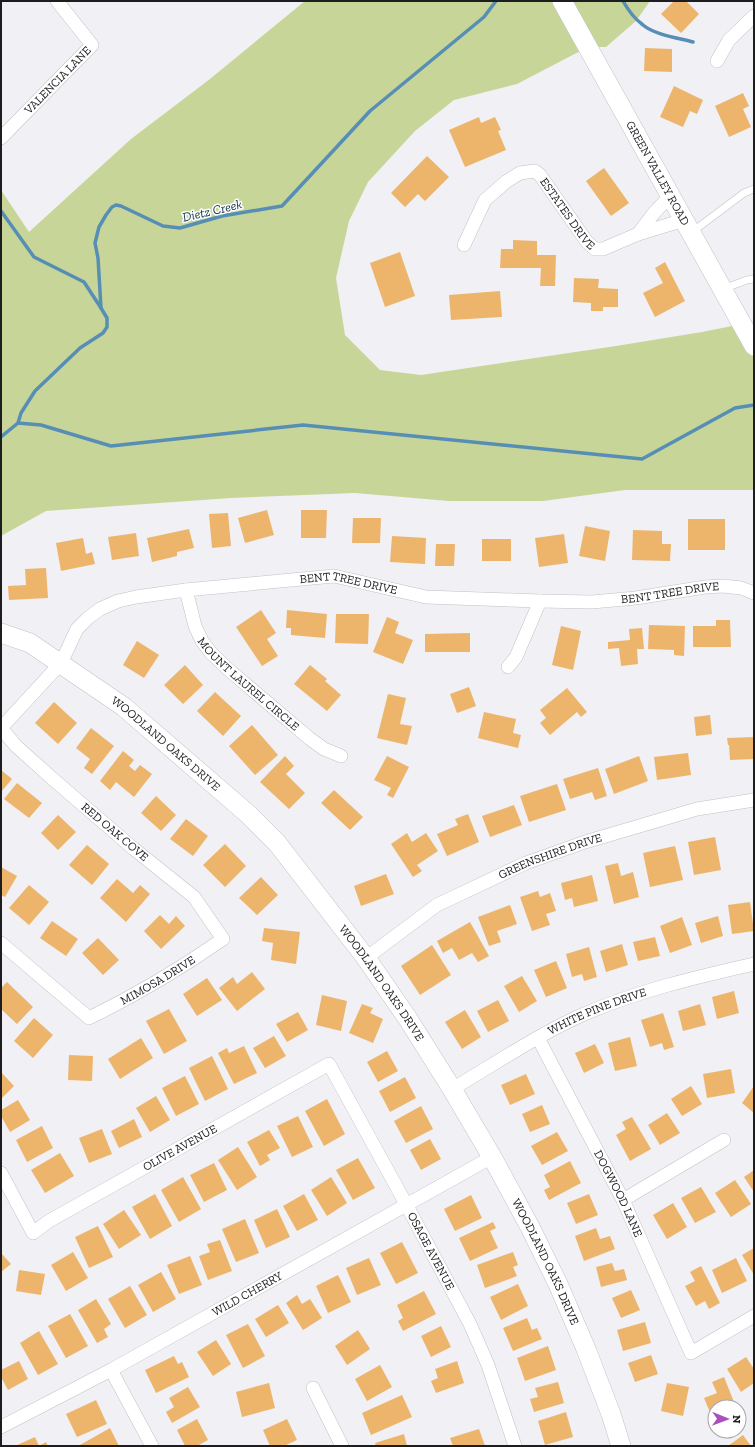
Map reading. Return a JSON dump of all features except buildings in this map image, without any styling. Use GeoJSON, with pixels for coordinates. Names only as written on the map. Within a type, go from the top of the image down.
{"type":"FeatureCollection","features":[{"type":"Feature","properties":{"kind":"street","name":"VALENCIA LANE"},"geometry":{"type":"LineString","coordinates":[[1,138],[92,45],[57,1]]}},
{"type":"Feature","properties":{"kind":"street","name":"GREEN VALLEY ROAD"},"geometry":{"type":"LineString","coordinates":[[566,8],[754,346]]}},
{"type":"Feature","properties":{"kind":"street"},"geometry":{"type":"LineString","coordinates":[[717,61],[729,40],[754,16]]}},
{"type":"Feature","properties":{"kind":"street","name":"ESTATES DRIVE"},"geometry":{"type":"LineString","coordinates":[[464,245],[485,200],[520,173],[529,171],[535,171],[540,175],[592,247],[599,250],[638,234],[688,226]]}},
{"type":"Feature","properties":{"kind":"street","name":"ESTATES DRIVE"},"geometry":{"type":"LineString","coordinates":[[638,234],[654,213],[670,196]]}},
{"type":"Feature","properties":{"kind":"street","name":"BENT TREE DRIVE"},"geometry":{"type":"LineString","coordinates":[[1,728],[61,663],[77,629],[88,618],[100,609],[118,601],[136,597],[186,590],[334,576],[426,597],[592,602],[717,586],[741,588],[754,593]]}},
{"type":"Feature","properties":{"kind":"street","name":"MOUNT LAUREL CIRCLE"},"geometry":{"type":"LineString","coordinates":[[186,590],[194,626],[202,641],[211,652],[229,670],[309,738],[324,749],[341,756]]}},
{"type":"Feature","properties":{"kind":"street"},"geometry":{"type":"LineString","coordinates":[[508,667],[516,657],[540,601]]}},
{"type":"Feature","properties":{"kind":"street","name":"WOODLAND OAKS DRIVE"},"geometry":{"type":"LineString","coordinates":[[1,634],[30,643],[124,707],[264,830],[277,843],[366,958],[408,1019],[452,1089],[492,1157],[530,1227],[558,1284],[586,1349],[611,1414],[621,1446]]}},
{"type":"Feature","properties":{"kind":"street","name":"RED OAK COVE"},"geometry":{"type":"LineString","coordinates":[[1,728],[16,746],[54,780],[134,849],[194,897],[224,939]]}},
{"type":"Feature","properties":{"kind":"street","name":"GREENSHIRE DRIVE"},"geometry":{"type":"LineString","coordinates":[[366,958],[437,905],[526,863],[585,842],[697,809],[754,800]]}},
{"type":"Feature","properties":{"kind":"street","name":"MIMOSA DRIVE"},"geometry":{"type":"LineString","coordinates":[[1,942],[89,1018],[147,988],[186,965],[224,939]]}},
{"type":"Feature","properties":{"kind":"street","name":"WHITE PINE DRIVE"},"geometry":{"type":"LineString","coordinates":[[452,1089],[538,1038],[582,1015],[695,977],[754,964]]}},
{"type":"Feature","properties":{"kind":"street","name":"DOGWOOD LANE"},"geometry":{"type":"LineString","coordinates":[[538,1038],[623,1200],[691,1353],[754,1316]]}},
{"type":"Feature","properties":{"kind":"street","name":"OSAGE AVENUE"},"geometry":{"type":"LineString","coordinates":[[329,1064],[470,1324],[488,1365],[515,1446]]}},
{"type":"Feature","properties":{"kind":"street","name":"OLIVE AVENUE"},"geometry":{"type":"LineString","coordinates":[[1,1173],[33,1233],[49,1221],[329,1064]]}},
{"type":"Feature","properties":{"kind":"street"},"geometry":{"type":"LineString","coordinates":[[623,1200],[724,1140]]}},
{"type":"Feature","properties":{"kind":"street","name":"WILD CHERRY"},"geometry":{"type":"LineString","coordinates":[[1,1426],[111,1370],[492,1157]]}},
{"type":"Feature","properties":{"kind":"street"},"geometry":{"type":"LineString","coordinates":[[111,1370],[152,1446]]}},
{"type":"Feature","properties":{"kind":"street"},"geometry":{"type":"LineString","coordinates":[[313,1388],[342,1446]]}},
{"type":"Feature","properties":{"kind":"lane"},"geometry":{"type":"LineString","coordinates":[[688,226],[744,193],[754,189]]}},
{"type":"Feature","properties":{"kind":"lane"},"geometry":{"type":"LineString","coordinates":[[723,289],[746,280],[754,279]]}},
{"type":"Feature","properties":{"kind":"green space"},"geometry":{"type":"Polygon","coordinates":[[[305,1],[650,1],[636,21],[606,47],[588,47],[517,84],[454,100],[415,131],[368,182],[349,221],[336,278],[345,335],[380,370],[421,375],[616,346],[742,324],[754,345],[754,490],[625,490],[543,501],[449,501],[355,493],[231,498],[46,511],[1,536],[1,190],[29,232],[131,139],[210,79],[305,1]]]}},
{"type":"Feature","properties":{"kind":"waterway","name":"Dietz Creek"},"geometry":{"type":"LineString","coordinates":[[1,437],[18,423],[21,413],[35,391],[80,348],[103,333],[107,327],[107,318],[101,308],[98,258],[95,243],[99,227],[112,207],[116,205],[121,206],[163,226],[180,228],[222,216],[282,206],[370,111],[484,17],[496,1]]}},
{"type":"Feature","properties":{"kind":"waterway"},"geometry":{"type":"LineString","coordinates":[[623,1],[634,17],[648,28],[667,36],[693,42]]}},
{"type":"Feature","properties":{"kind":"waterway"},"geometry":{"type":"LineString","coordinates":[[1,211],[34,257],[84,282],[101,308]]}},
{"type":"Feature","properties":{"kind":"waterway"},"geometry":{"type":"LineString","coordinates":[[18,423],[41,425],[111,446],[303,425],[642,459],[735,408],[754,405]]}}]}
